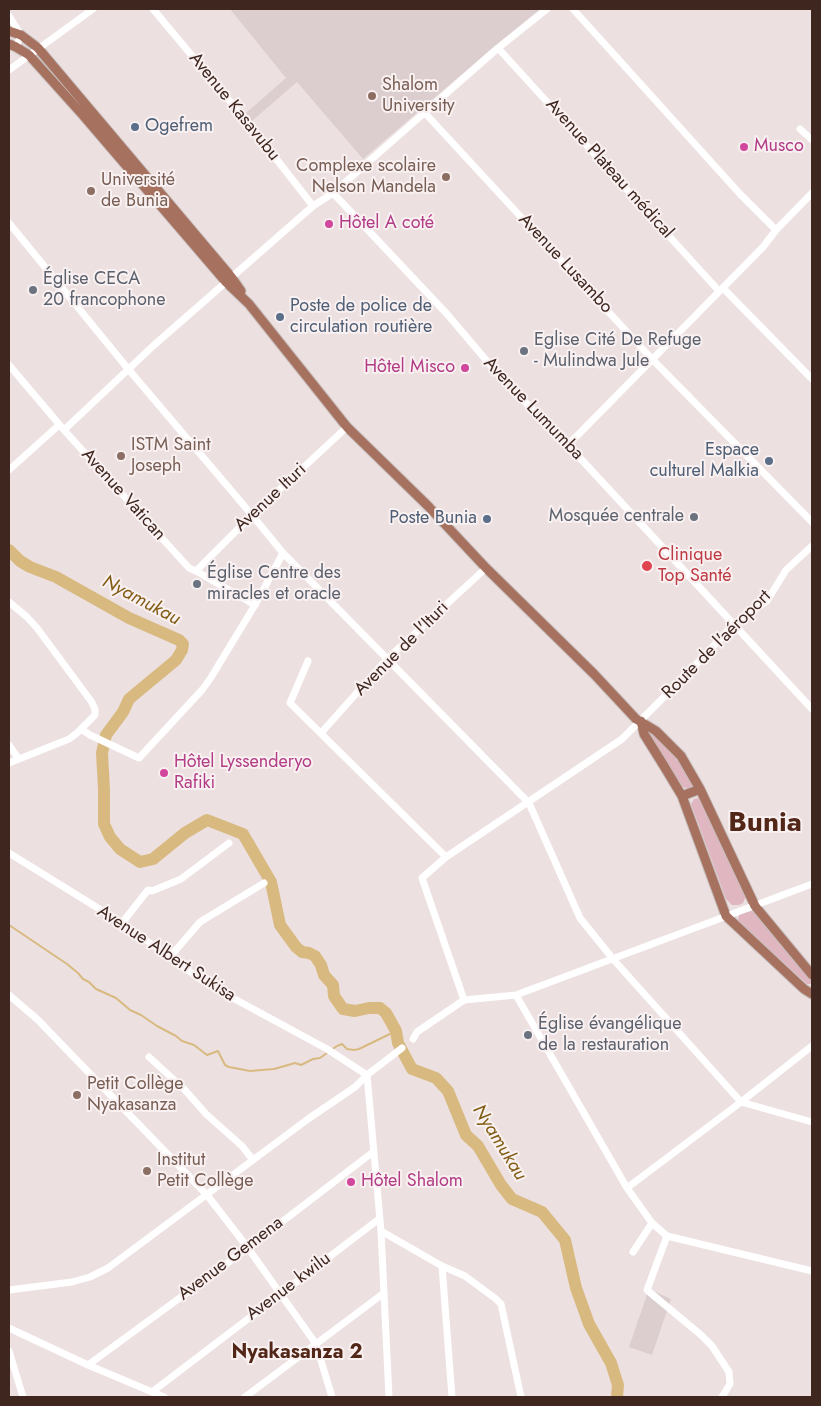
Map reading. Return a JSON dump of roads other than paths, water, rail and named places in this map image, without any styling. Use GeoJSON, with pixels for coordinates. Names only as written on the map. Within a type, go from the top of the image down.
{"type":"FeatureCollection","features":[{"type":"Feature","properties":{"kind":"main road"},"geometry":{"type":"LineString","coordinates":[[9,31],[21,35],[38,48],[142,169],[347,427],[428,506],[486,568],[594,674],[636,719],[656,731],[680,756],[700,789],[755,906],[812,975]]}},
{"type":"Feature","properties":{"kind":"main road"},"geometry":{"type":"LineString","coordinates":[[13,46],[29,55],[229,280]]}},
{"type":"Feature","properties":{"kind":"main road"},"geometry":{"type":"LineString","coordinates":[[641,721],[644,734],[682,796],[726,916],[804,989],[812,994]]}},
{"type":"Feature","properties":{"kind":"main road"},"geometry":{"type":"LineString","coordinates":[[682,796],[700,789]]}},
{"type":"Feature","properties":{"kind":"street"},"geometry":{"type":"LineString","coordinates":[[9,70],[93,9]]}},
{"type":"Feature","properties":{"kind":"street","name":"Avenue Kasavubu"},"geometry":{"type":"LineString","coordinates":[[153,9],[249,124],[313,206]]}},
{"type":"Feature","properties":{"kind":"street"},"geometry":{"type":"LineString","coordinates":[[9,470],[129,370],[153,346],[313,206],[333,194],[498,48],[547,9]]}},
{"type":"Feature","properties":{"kind":"street"},"geometry":{"type":"LineString","coordinates":[[574,9],[740,194],[776,230]]}},
{"type":"Feature","properties":{"kind":"street"},"geometry":{"type":"LineString","coordinates":[[9,16],[21,35],[13,46]]}},
{"type":"Feature","properties":{"kind":"street","name":"Avenue Plateau médical"},"geometry":{"type":"LineString","coordinates":[[498,48],[721,289],[812,379]]}},
{"type":"Feature","properties":{"kind":"street","name":"Avenue Lusambo"},"geometry":{"type":"LineString","coordinates":[[424,113],[652,359],[812,522]]}},
{"type":"Feature","properties":{"kind":"street"},"geometry":{"type":"LineString","coordinates":[[800,128],[812,140]]}},
{"type":"Feature","properties":{"kind":"street"},"geometry":{"type":"LineString","coordinates":[[568,444],[763,247],[776,230],[812,193]]}},
{"type":"Feature","properties":{"kind":"street","name":"Avenue Lumumba"},"geometry":{"type":"LineString","coordinates":[[333,194],[447,314],[504,380],[568,444],[812,709]]}},
{"type":"Feature","properties":{"kind":"street"},"geometry":{"type":"LineString","coordinates":[[9,223],[129,370],[283,553],[529,803],[580,918],[741,1102],[812,1122]]}},
{"type":"Feature","properties":{"kind":"street","name":"Avenue Vatican"},"geometry":{"type":"LineString","coordinates":[[9,365],[61,427],[189,568],[255,605]]}},
{"type":"Feature","properties":{"kind":"street","name":"Avenue Ituri"},"geometry":{"type":"LineString","coordinates":[[196,571],[252,515],[347,427]]}},
{"type":"Feature","properties":{"kind":"street","name":"Route de l'aéroport"},"geometry":{"type":"LineString","coordinates":[[464,1000],[422,878],[446,857],[622,739],[734,624],[767,601],[786,570],[812,546]]}},
{"type":"Feature","properties":{"kind":"street"},"geometry":{"type":"LineString","coordinates":[[81,729],[139,758],[210,679],[255,605],[283,553]]}},
{"type":"Feature","properties":{"kind":"street","name":"Avenue de l'Ituri"},"geometry":{"type":"LineString","coordinates":[[321,733],[388,659],[486,568]]}},
{"type":"Feature","properties":{"kind":"street"},"geometry":{"type":"LineString","coordinates":[[9,602],[37,628],[95,709],[95,715],[69,739],[9,763]]}},
{"type":"Feature","properties":{"kind":"street"},"geometry":{"type":"LineString","coordinates":[[308,661],[290,703],[446,857]]}},
{"type":"Feature","properties":{"kind":"street"},"geometry":{"type":"LineString","coordinates":[[9,745],[18,758]]}},
{"type":"Feature","properties":{"kind":"street"},"geometry":{"type":"LineString","coordinates":[[122,923],[148,890],[152,891],[181,879],[229,843]]}},
{"type":"Feature","properties":{"kind":"street","name":"Avenue Albert Sukisa"},"geometry":{"type":"LineString","coordinates":[[9,853],[122,923],[207,984],[330,1050],[367,1075]]}},
{"type":"Feature","properties":{"kind":"street"},"geometry":{"type":"LineString","coordinates":[[169,958],[200,922],[264,883]]}},
{"type":"Feature","properties":{"kind":"street"},"geometry":{"type":"LineString","coordinates":[[413,1039],[417,1032],[464,1000],[516,995],[812,884]]}},
{"type":"Feature","properties":{"kind":"street"},"geometry":{"type":"LineString","coordinates":[[9,995],[37,1019],[207,1195],[281,1293],[316,1344],[332,1397]]}},
{"type":"Feature","properties":{"kind":"street"},"geometry":{"type":"LineString","coordinates":[[516,995],[627,1188],[652,1223],[668,1236],[812,1271]]}},
{"type":"Feature","properties":{"kind":"street"},"geometry":{"type":"LineString","coordinates":[[627,1188],[812,1046]]}},
{"type":"Feature","properties":{"kind":"street"},"geometry":{"type":"LineString","coordinates":[[9,1290],[72,1282],[90,1277],[108,1268],[308,1119],[356,1087],[367,1075],[402,1048]]}},
{"type":"Feature","properties":{"kind":"street"},"geometry":{"type":"LineString","coordinates":[[149,1057],[185,1090],[206,1114],[242,1146],[254,1160]]}},
{"type":"Feature","properties":{"kind":"street"},"geometry":{"type":"LineString","coordinates":[[367,1075],[381,1231],[389,1397]]}},
{"type":"Feature","properties":{"kind":"street","name":"Avenue Gemena"},"geometry":{"type":"LineString","coordinates":[[88,1365],[248,1248],[374,1152]]}},
{"type":"Feature","properties":{"kind":"street","name":"Avenue kwilu"},"geometry":{"type":"LineString","coordinates":[[152,1392],[379,1219]]}},
{"type":"Feature","properties":{"kind":"street"},"geometry":{"type":"LineString","coordinates":[[633,1252],[652,1223]]}},
{"type":"Feature","properties":{"kind":"street"},"geometry":{"type":"LineString","coordinates":[[381,1231],[442,1266],[464,1276],[501,1304],[521,1397]]}},
{"type":"Feature","properties":{"kind":"street"},"geometry":{"type":"LineString","coordinates":[[668,1236],[647,1290],[701,1334],[712,1346],[730,1372],[730,1384],[722,1397]]}},
{"type":"Feature","properties":{"kind":"street"},"geometry":{"type":"LineString","coordinates":[[442,1266],[452,1397]]}},
{"type":"Feature","properties":{"kind":"street"},"geometry":{"type":"LineString","coordinates":[[245,1397],[384,1292]]}},
{"type":"Feature","properties":{"kind":"street"},"geometry":{"type":"LineString","coordinates":[[9,1328],[88,1365],[164,1397]]}},
{"type":"Feature","properties":{"kind":"street"},"geometry":{"type":"LineString","coordinates":[[9,1351],[23,1397]]}},
{"type":"Feature","properties":{"kind":"waterway","name":"Nyamukau"},"geometry":{"type":"LineString","coordinates":[[9,550],[20,561],[30,567],[56,577],[129,618],[179,640],[183,644],[176,660],[129,699],[123,712],[106,735],[102,753],[104,824],[110,837],[120,849],[140,862],[153,859],[185,833],[207,820],[243,834],[271,882],[280,925],[296,947],[302,952],[315,956],[321,965],[324,975],[333,985],[334,996],[343,1009],[355,1011],[380,1008],[386,1013],[396,1031],[398,1043],[412,1069],[436,1078],[448,1091],[466,1135],[478,1146],[501,1185],[512,1199],[542,1212],[565,1240],[576,1288],[589,1324],[611,1363],[618,1385],[617,1397]]}},
{"type":"Feature","properties":{"kind":"waterway"},"geometry":{"type":"LineString","coordinates":[[9,925],[67,964],[96,989],[116,998],[130,1010],[182,1041],[194,1045],[207,1055],[218,1051],[225,1065],[229,1067],[250,1071],[274,1069],[295,1063],[301,1065],[320,1058],[327,1053]]}},
{"type":"Feature","properties":{"kind":"waterway"},"geometry":{"type":"LineString","coordinates":[[331,1050],[342,1044],[347,1049],[359,1049],[396,1031]]}},
{"type":"Feature","properties":{"kind":"place","name":"Shalom University"},"geometry":{"type":"Point","coordinates":[372,96]}},
{"type":"Feature","properties":{"kind":"place","name":"Ogefrem"},"geometry":{"type":"Point","coordinates":[135,127]}},
{"type":"Feature","properties":{"kind":"place","name":"Musco"},"geometry":{"type":"Point","coordinates":[744,147]}},
{"type":"Feature","properties":{"kind":"place","name":"Complexe scolaire Nelson Mandela"},"geometry":{"type":"Point","coordinates":[446,177]}},
{"type":"Feature","properties":{"kind":"place","name":"Université de Bunia"},"geometry":{"type":"Point","coordinates":[91,191]}},
{"type":"Feature","properties":{"kind":"place","name":"Hôtel A coté"},"geometry":{"type":"Point","coordinates":[329,224]}},
{"type":"Feature","properties":{"kind":"place","name":"Église CECA 20 francophone"},"geometry":{"type":"Point","coordinates":[33,290]}},
{"type":"Feature","properties":{"kind":"place","name":"Poste de police de circulation routière"},"geometry":{"type":"Point","coordinates":[280,317]}},
{"type":"Feature","properties":{"kind":"place","name":"Eglise Cité De Refuge - Mulindwa Jule"},"geometry":{"type":"Point","coordinates":[524,351]}},
{"type":"Feature","properties":{"kind":"place","name":"Hôtel Misco"},"geometry":{"type":"Point","coordinates":[465,368]}},
{"type":"Feature","properties":{"kind":"place","name":"ISTM Saint Joseph"},"geometry":{"type":"Point","coordinates":[121,456]}},
{"type":"Feature","properties":{"kind":"place","name":"Espace culturel Malkia"},"geometry":{"type":"Point","coordinates":[769,461]}},
{"type":"Feature","properties":{"kind":"place","name":"Mosquée centrale"},"geometry":{"type":"Point","coordinates":[694,517]}},
{"type":"Feature","properties":{"kind":"place","name":"Poste Bunia"},"geometry":{"type":"Point","coordinates":[487,519]}},
{"type":"Feature","properties":{"kind":"place","name":"Clinique Top Santé"},"geometry":{"type":"Point","coordinates":[647,566]}},
{"type":"Feature","properties":{"kind":"place","name":"Église Centre des miracles et oracle"},"geometry":{"type":"Point","coordinates":[197,584]}},
{"type":"Feature","properties":{"kind":"place","name":"Hôtel Lyssenderyo Rafiki"},"geometry":{"type":"Point","coordinates":[164,773]}},
{"type":"Feature","properties":{"kind":"place","name":"Église évangélique de la restauration"},"geometry":{"type":"Point","coordinates":[528,1035]}},
{"type":"Feature","properties":{"kind":"place","name":"Petit Collège Nyakasanza"},"geometry":{"type":"Point","coordinates":[77,1095]}},
{"type":"Feature","properties":{"kind":"place","name":"Institut Petit Collège"},"geometry":{"type":"Point","coordinates":[147,1171]}},
{"type":"Feature","properties":{"kind":"place","name":"Hôtel Shalom"},"geometry":{"type":"Point","coordinates":[351,1182]}},
{"type":"Feature","properties":{"kind":"district","name":"Bunia"},"geometry":{"type":"Point","coordinates":[765,824]}},
{"type":"Feature","properties":{"kind":"district","name":"Nyakasanza 2"},"geometry":{"type":"Point","coordinates":[297,1353]}}]}
